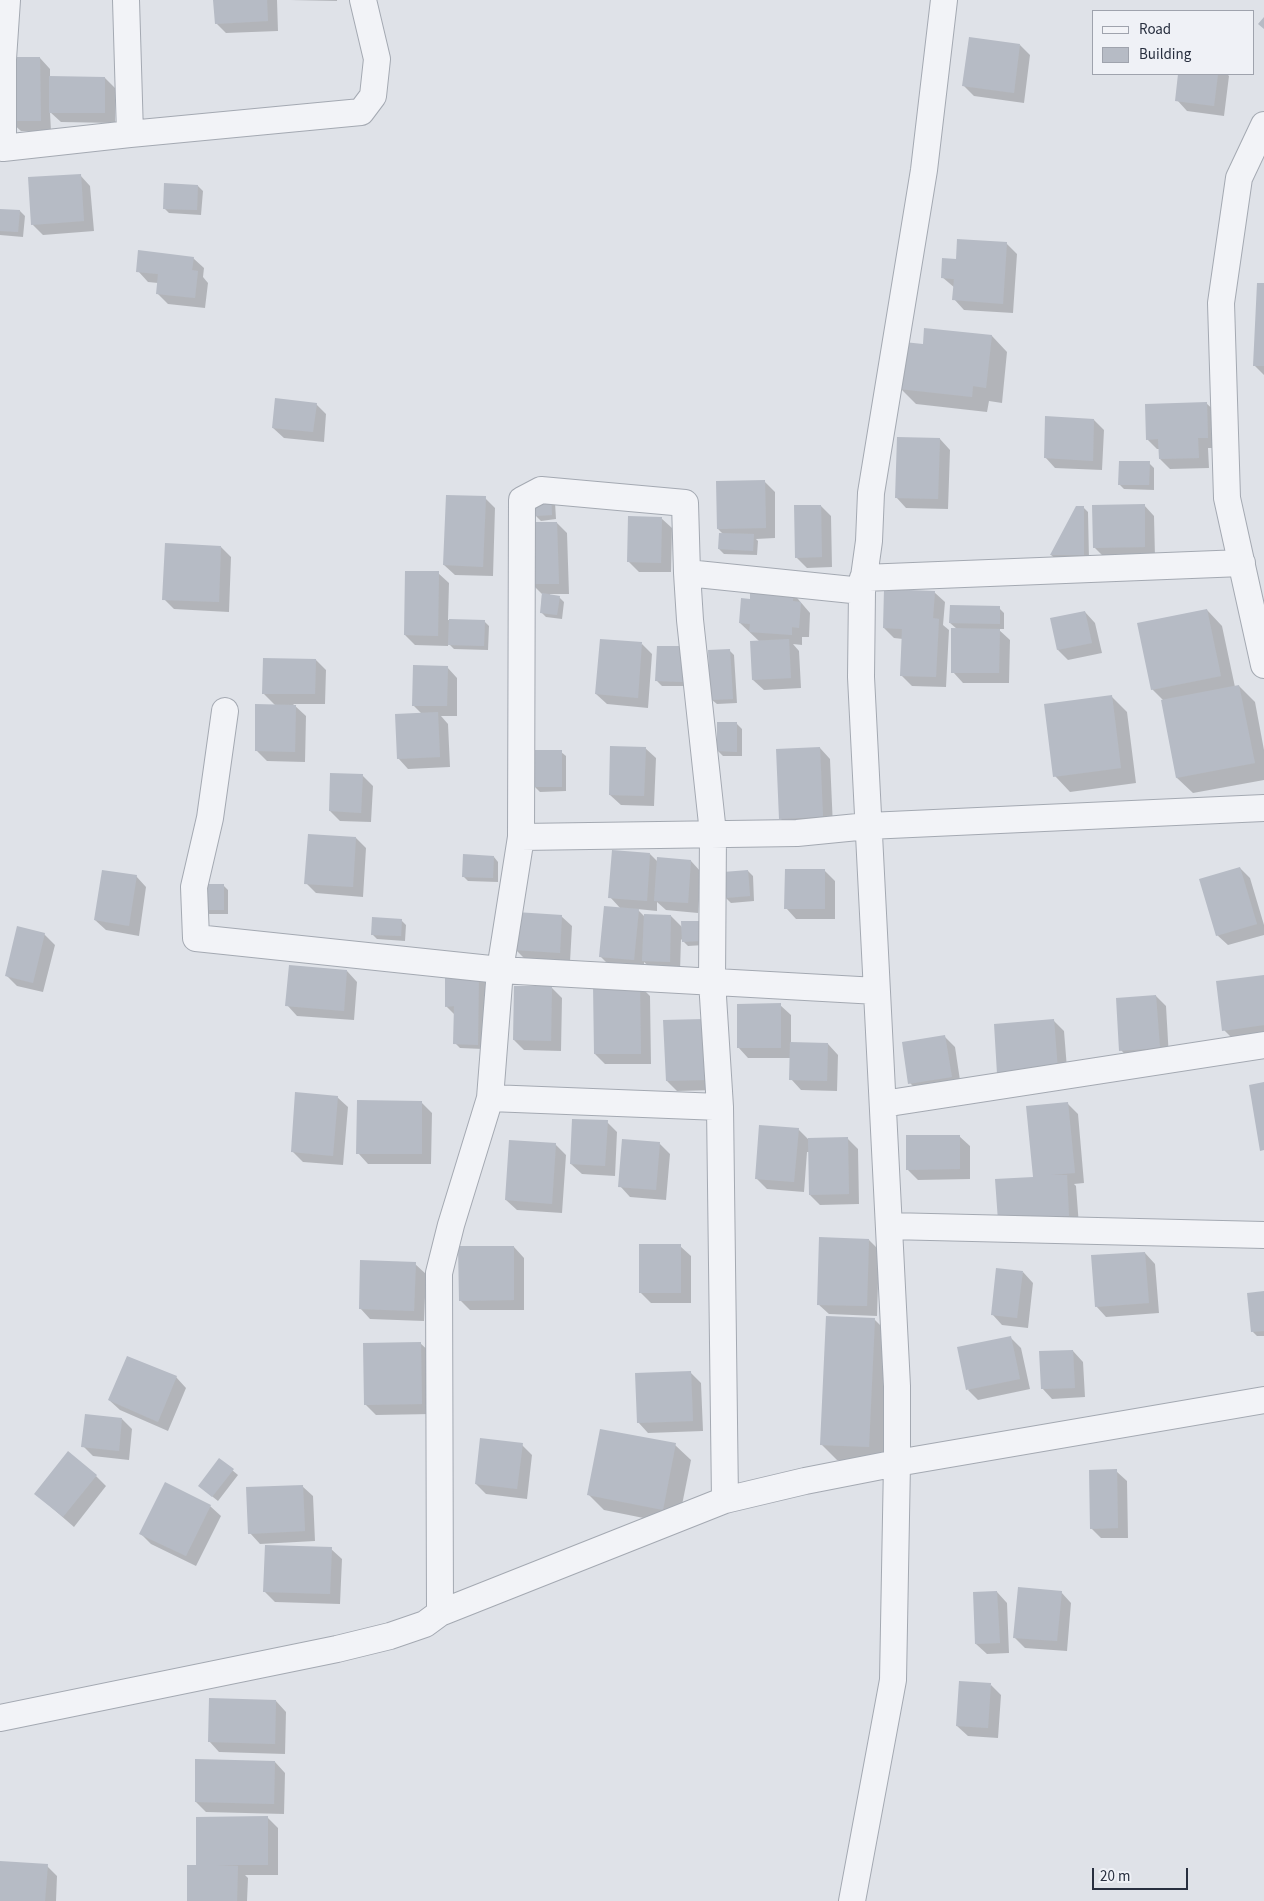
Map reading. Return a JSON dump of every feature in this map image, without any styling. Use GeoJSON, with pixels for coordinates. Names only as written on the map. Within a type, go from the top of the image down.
{"type":"FeatureCollection","features":[{"type":"Feature","properties":{"kind":"street"},"geometry":{"type":"LineString","coordinates":[[7,0],[3,59],[3,148],[361,112],[373,96],[377,59],[363,0]]}},
{"type":"Feature","properties":{"kind":"street"},"geometry":{"type":"LineString","coordinates":[[126,0],[130,134]]}},
{"type":"Feature","properties":{"kind":"street"},"geometry":{"type":"LineString","coordinates":[[852,1901],[893,1680],[897,1463],[897,1386],[861,677],[862,585],[869,541],[872,493],[924,170],[944,0]]}},
{"type":"Feature","properties":{"kind":"street"},"geometry":{"type":"LineString","coordinates":[[1264,125],[1239,178],[1221,303],[1228,498],[1264,665]]}},
{"type":"Feature","properties":{"kind":"street"},"geometry":{"type":"LineString","coordinates":[[440,1613],[440,1273],[451,1225],[490,1098],[500,970],[521,837],[522,500],[541,490],[685,503],[690,620],[713,833],[712,981],[720,1107],[725,1500]]}},
{"type":"Feature","properties":{"kind":"street"},"geometry":{"type":"LineString","coordinates":[[687,573],[862,585],[1242,563]]}},
{"type":"Feature","properties":{"kind":"street"},"geometry":{"type":"LineString","coordinates":[[225,711],[210,818],[194,887],[196,938],[500,970],[877,991]]}},
{"type":"Feature","properties":{"kind":"street"},"geometry":{"type":"LineString","coordinates":[[521,837],[798,833],[868,826],[1264,808]]}},
{"type":"Feature","properties":{"kind":"street"},"geometry":{"type":"LineString","coordinates":[[883,1104],[1264,1045]]}},
{"type":"Feature","properties":{"kind":"street"},"geometry":{"type":"LineString","coordinates":[[490,1098],[720,1107]]}},
{"type":"Feature","properties":{"kind":"street"},"geometry":{"type":"LineString","coordinates":[[889,1226],[1264,1235]]}},
{"type":"Feature","properties":{"kind":"street"},"geometry":{"type":"LineString","coordinates":[[0,1718],[337,1649],[390,1636],[425,1624],[440,1613],[725,1500],[805,1481],[897,1463],[1264,1400]]}},
{"type":"Feature","properties":{"kind":"building"},"geometry":{"type":"Polygon","coordinates":[[[213,0],[267,0],[268,21],[215,24],[213,0]]]}},
{"type":"Feature","properties":{"kind":"building"},"geometry":{"type":"Polygon","coordinates":[[[1264,17],[1264,29],[1258,24],[1264,17]]]}},
{"type":"Feature","properties":{"kind":"building"},"geometry":{"type":"Polygon","coordinates":[[[969,37],[1020,44],[1014,93],[962,86],[969,37]]]}},
{"type":"Feature","properties":{"kind":"building"},"geometry":{"type":"Polygon","coordinates":[[[8,57],[40,57],[41,121],[9,121],[8,57]]]}},
{"type":"Feature","properties":{"kind":"building"},"geometry":{"type":"Polygon","coordinates":[[[1178,75],[1218,75],[1214,106],[1175,101],[1178,75]]]}},
{"type":"Feature","properties":{"kind":"building"},"geometry":{"type":"Polygon","coordinates":[[[49,76],[105,77],[105,113],[49,113],[49,76]]]}},
{"type":"Feature","properties":{"kind":"building"},"geometry":{"type":"Polygon","coordinates":[[[81,174],[84,221],[31,225],[28,177],[81,174]]]}},
{"type":"Feature","properties":{"kind":"building"},"geometry":{"type":"Polygon","coordinates":[[[164,183],[198,185],[197,210],[163,209],[164,183]]]}},
{"type":"Feature","properties":{"kind":"building"},"geometry":{"type":"Polygon","coordinates":[[[0,209],[20,210],[18,232],[0,231],[0,209]]]}},
{"type":"Feature","properties":{"kind":"building"},"geometry":{"type":"Polygon","coordinates":[[[957,239],[1007,242],[1003,304],[952,300],[954,279],[941,278],[942,258],[956,259],[957,239]]]}},
{"type":"Feature","properties":{"kind":"building"},"geometry":{"type":"Polygon","coordinates":[[[138,250],[194,257],[192,270],[198,271],[195,298],[156,294],[158,274],[136,272],[138,250]]]}},
{"type":"Feature","properties":{"kind":"building"},"geometry":{"type":"Polygon","coordinates":[[[1257,283],[1264,283],[1264,366],[1253,366],[1257,283]]]}},
{"type":"Feature","properties":{"kind":"building"},"geometry":{"type":"Polygon","coordinates":[[[924,328],[992,335],[986,388],[973,386],[972,397],[899,389],[904,342],[923,344],[924,328]]]}},
{"type":"Feature","properties":{"kind":"building"},"geometry":{"type":"Polygon","coordinates":[[[275,398],[317,403],[313,432],[272,428],[275,398]]]}},
{"type":"Feature","properties":{"kind":"building"},"geometry":{"type":"Polygon","coordinates":[[[1207,402],[1208,438],[1198,438],[1199,458],[1159,459],[1158,439],[1146,440],[1145,404],[1207,402]]]}},
{"type":"Feature","properties":{"kind":"building"},"geometry":{"type":"Polygon","coordinates":[[[1045,416],[1094,419],[1093,461],[1044,458],[1045,416]]]}},
{"type":"Feature","properties":{"kind":"building"},"geometry":{"type":"Polygon","coordinates":[[[897,437],[940,438],[938,499],[895,498],[897,437]]]}},
{"type":"Feature","properties":{"kind":"building"},"geometry":{"type":"Polygon","coordinates":[[[1119,461],[1150,461],[1149,485],[1118,485],[1119,461]]]}},
{"type":"Feature","properties":{"kind":"building"},"geometry":{"type":"Polygon","coordinates":[[[765,480],[766,528],[717,529],[716,481],[765,480]]]}},
{"type":"Feature","properties":{"kind":"building"},"geometry":{"type":"Polygon","coordinates":[[[446,495],[486,496],[483,567],[443,565],[446,495]]]}},
{"type":"Feature","properties":{"kind":"building"},"geometry":{"type":"Polygon","coordinates":[[[551,496],[552,515],[535,516],[534,497],[551,496]]]}},
{"type":"Feature","properties":{"kind":"building"},"geometry":{"type":"Polygon","coordinates":[[[1145,504],[1145,547],[1093,548],[1092,505],[1145,504]]]}},
{"type":"Feature","properties":{"kind":"building"},"geometry":{"type":"Polygon","coordinates":[[[794,505],[821,505],[822,557],[795,558],[794,505]]]}},
{"type":"Feature","properties":{"kind":"building"},"geometry":{"type":"Polygon","coordinates":[[[1076,506],[1084,506],[1084,555],[1050,555],[1076,506]]]}},
{"type":"Feature","properties":{"kind":"building"},"geometry":{"type":"Polygon","coordinates":[[[628,516],[662,517],[661,563],[627,562],[628,516]]]}},
{"type":"Feature","properties":{"kind":"building"},"geometry":{"type":"Polygon","coordinates":[[[529,522],[557,522],[559,584],[531,584],[529,522]]]}},
{"type":"Feature","properties":{"kind":"building"},"geometry":{"type":"Polygon","coordinates":[[[719,533],[754,534],[753,551],[718,549],[719,533]]]}},
{"type":"Feature","properties":{"kind":"building"},"geometry":{"type":"Polygon","coordinates":[[[165,543],[221,546],[219,602],[162,600],[165,543]]]}},
{"type":"Feature","properties":{"kind":"building"},"geometry":{"type":"Polygon","coordinates":[[[405,571],[439,571],[438,636],[404,635],[405,571]]]}},
{"type":"Feature","properties":{"kind":"building"},"geometry":{"type":"Polygon","coordinates":[[[750,589],[793,591],[793,601],[801,602],[799,628],[792,627],[792,635],[749,632],[750,624],[739,623],[741,598],[750,599],[750,589]]]}},
{"type":"Feature","properties":{"kind":"building"},"geometry":{"type":"Polygon","coordinates":[[[884,589],[935,591],[933,618],[939,619],[936,677],[900,676],[902,629],[883,628],[884,589]]]}},
{"type":"Feature","properties":{"kind":"building"},"geometry":{"type":"Polygon","coordinates":[[[542,593],[560,596],[557,615],[540,613],[542,593]]]}},
{"type":"Feature","properties":{"kind":"building"},"geometry":{"type":"Polygon","coordinates":[[[950,605],[1000,606],[1000,624],[949,623],[950,605]]]}},
{"type":"Feature","properties":{"kind":"building"},"geometry":{"type":"Polygon","coordinates":[[[1207,609],[1221,676],[1151,690],[1137,623],[1207,609]]]}},
{"type":"Feature","properties":{"kind":"building"},"geometry":{"type":"Polygon","coordinates":[[[1085,611],[1092,643],[1057,650],[1050,618],[1085,611]]]}},
{"type":"Feature","properties":{"kind":"building"},"geometry":{"type":"Polygon","coordinates":[[[449,619],[485,620],[484,646],[448,645],[449,619]]]}},
{"type":"Feature","properties":{"kind":"building"},"geometry":{"type":"Polygon","coordinates":[[[951,628],[1000,629],[999,673],[951,673],[951,628]]]}},
{"type":"Feature","properties":{"kind":"building"},"geometry":{"type":"Polygon","coordinates":[[[600,639],[642,642],[638,698],[595,694],[600,639]]]}},
{"type":"Feature","properties":{"kind":"building"},"geometry":{"type":"Polygon","coordinates":[[[789,639],[791,678],[752,680],[750,641],[789,639]]]}},
{"type":"Feature","properties":{"kind":"building"},"geometry":{"type":"Polygon","coordinates":[[[657,646],[684,646],[683,682],[655,681],[657,646]]]}},
{"type":"Feature","properties":{"kind":"building"},"geometry":{"type":"Polygon","coordinates":[[[730,649],[733,699],[710,700],[708,650],[730,649]]]}},
{"type":"Feature","properties":{"kind":"building"},"geometry":{"type":"Polygon","coordinates":[[[263,658],[316,659],[315,694],[262,694],[263,658]]]}},
{"type":"Feature","properties":{"kind":"building"},"geometry":{"type":"Polygon","coordinates":[[[413,665],[448,666],[447,706],[412,706],[413,665]]]}},
{"type":"Feature","properties":{"kind":"building"},"geometry":{"type":"Polygon","coordinates":[[[1239,685],[1255,763],[1176,778],[1161,700],[1239,685]]]}},
{"type":"Feature","properties":{"kind":"building"},"geometry":{"type":"Polygon","coordinates":[[[1112,695],[1121,768],[1053,777],[1044,704],[1112,695]]]}},
{"type":"Feature","properties":{"kind":"building"},"geometry":{"type":"Polygon","coordinates":[[[255,704],[296,705],[295,752],[255,751],[255,704]]]}},
{"type":"Feature","properties":{"kind":"building"},"geometry":{"type":"Polygon","coordinates":[[[438,712],[440,757],[397,759],[395,714],[438,712]]]}},
{"type":"Feature","properties":{"kind":"building"},"geometry":{"type":"Polygon","coordinates":[[[717,722],[737,722],[737,752],[717,751],[717,722]]]}},
{"type":"Feature","properties":{"kind":"building"},"geometry":{"type":"Polygon","coordinates":[[[610,746],[646,747],[644,796],[609,795],[610,746]]]}},
{"type":"Feature","properties":{"kind":"building"},"geometry":{"type":"Polygon","coordinates":[[[820,747],[823,817],[779,819],[776,749],[820,747]]]}},
{"type":"Feature","properties":{"kind":"building"},"geometry":{"type":"Polygon","coordinates":[[[533,750],[562,750],[562,787],[534,787],[533,750]]]}},
{"type":"Feature","properties":{"kind":"building"},"geometry":{"type":"Polygon","coordinates":[[[330,773],[363,774],[361,813],[329,811],[330,773]]]}},
{"type":"Feature","properties":{"kind":"building"},"geometry":{"type":"Polygon","coordinates":[[[308,834],[356,837],[353,887],[304,884],[308,834]]]}},
{"type":"Feature","properties":{"kind":"building"},"geometry":{"type":"Polygon","coordinates":[[[612,850],[650,853],[647,901],[608,898],[612,850]]]}},
{"type":"Feature","properties":{"kind":"building"},"geometry":{"type":"Polygon","coordinates":[[[463,854],[494,856],[493,878],[462,877],[463,854]]]}},
{"type":"Feature","properties":{"kind":"building"},"geometry":{"type":"Polygon","coordinates":[[[657,857],[691,860],[688,903],[654,901],[657,857]]]}},
{"type":"Feature","properties":{"kind":"building"},"geometry":{"type":"Polygon","coordinates":[[[1240,867],[1257,924],[1216,936],[1199,879],[1240,867]]]}},
{"type":"Feature","properties":{"kind":"building"},"geometry":{"type":"Polygon","coordinates":[[[785,869],[825,869],[825,909],[784,909],[785,869]]]}},
{"type":"Feature","properties":{"kind":"building"},"geometry":{"type":"Polygon","coordinates":[[[102,870],[137,875],[129,926],[94,920],[102,870]]]}},
{"type":"Feature","properties":{"kind":"building"},"geometry":{"type":"Polygon","coordinates":[[[748,870],[750,896],[725,898],[723,872],[748,870]]]}},
{"type":"Feature","properties":{"kind":"building"},"geometry":{"type":"Polygon","coordinates":[[[202,884],[224,884],[224,910],[202,910],[202,884]]]}},
{"type":"Feature","properties":{"kind":"building"},"geometry":{"type":"Polygon","coordinates":[[[604,906],[639,909],[634,960],[599,957],[604,906]]]}},
{"type":"Feature","properties":{"kind":"building"},"geometry":{"type":"Polygon","coordinates":[[[516,912],[562,915],[560,953],[514,950],[516,912]]]}},
{"type":"Feature","properties":{"kind":"building"},"geometry":{"type":"Polygon","coordinates":[[[644,914],[671,915],[670,962],[642,961],[644,914]]]}},
{"type":"Feature","properties":{"kind":"building"},"geometry":{"type":"Polygon","coordinates":[[[372,917],[402,919],[401,936],[371,935],[372,917]]]}},
{"type":"Feature","properties":{"kind":"building"},"geometry":{"type":"Polygon","coordinates":[[[681,921],[699,921],[700,941],[682,942],[681,921]]]}},
{"type":"Feature","properties":{"kind":"building"},"geometry":{"type":"Polygon","coordinates":[[[17,926],[45,933],[33,983],[5,976],[17,926]]]}},
{"type":"Feature","properties":{"kind":"building"},"geometry":{"type":"Polygon","coordinates":[[[289,965],[347,970],[344,1011],[285,1006],[289,965]]]}},
{"type":"Feature","properties":{"kind":"building"},"geometry":{"type":"Polygon","coordinates":[[[445,970],[479,971],[478,1045],[453,1044],[454,1006],[445,1007],[445,970]]]}},
{"type":"Feature","properties":{"kind":"building"},"geometry":{"type":"Polygon","coordinates":[[[1264,975],[1264,1025],[1222,1031],[1216,981],[1264,975]]]}},
{"type":"Feature","properties":{"kind":"building"},"geometry":{"type":"Polygon","coordinates":[[[640,984],[641,1054],[594,1054],[593,985],[640,984]]]}},
{"type":"Feature","properties":{"kind":"building"},"geometry":{"type":"Polygon","coordinates":[[[514,986],[552,986],[551,1041],[513,1040],[514,986]]]}},
{"type":"Feature","properties":{"kind":"building"},"geometry":{"type":"Polygon","coordinates":[[[1156,995],[1160,1048],[1119,1051],[1116,998],[1156,995]]]}},
{"type":"Feature","properties":{"kind":"building"},"geometry":{"type":"Polygon","coordinates":[[[781,1003],[781,1048],[737,1048],[737,1004],[781,1003]]]}},
{"type":"Feature","properties":{"kind":"building"},"geometry":{"type":"Polygon","coordinates":[[[704,1019],[706,1080],[666,1081],[663,1020],[704,1019]]]}},
{"type":"Feature","properties":{"kind":"building"},"geometry":{"type":"Polygon","coordinates":[[[1054,1019],[1058,1071],[997,1074],[994,1024],[1054,1019]]]}},
{"type":"Feature","properties":{"kind":"building"},"geometry":{"type":"Polygon","coordinates":[[[945,1035],[952,1077],[908,1084],[902,1042],[945,1035]]]}},
{"type":"Feature","properties":{"kind":"building"},"geometry":{"type":"Polygon","coordinates":[[[790,1042],[828,1043],[827,1081],[789,1080],[790,1042]]]}},
{"type":"Feature","properties":{"kind":"building"},"geometry":{"type":"Polygon","coordinates":[[[1264,1082],[1264,1150],[1260,1151],[1249,1085],[1264,1082]]]}},
{"type":"Feature","properties":{"kind":"building"},"geometry":{"type":"Polygon","coordinates":[[[295,1092],[338,1096],[333,1156],[291,1152],[295,1092]]]}},
{"type":"Feature","properties":{"kind":"building"},"geometry":{"type":"Polygon","coordinates":[[[357,1100],[422,1101],[422,1154],[356,1154],[357,1100]]]}},
{"type":"Feature","properties":{"kind":"building"},"geometry":{"type":"Polygon","coordinates":[[[1068,1102],[1075,1173],[1051,1175],[1067,1175],[1069,1216],[998,1221],[995,1179],[1033,1177],[1026,1106],[1068,1102]]]}},
{"type":"Feature","properties":{"kind":"building"},"geometry":{"type":"Polygon","coordinates":[[[572,1119],[608,1120],[605,1166],[570,1164],[572,1119]]]}},
{"type":"Feature","properties":{"kind":"building"},"geometry":{"type":"Polygon","coordinates":[[[759,1125],[799,1128],[794,1182],[755,1179],[759,1125]]]}},
{"type":"Feature","properties":{"kind":"building"},"geometry":{"type":"Polygon","coordinates":[[[906,1135],[960,1135],[960,1169],[906,1170],[906,1135]]]}},
{"type":"Feature","properties":{"kind":"building"},"geometry":{"type":"Polygon","coordinates":[[[848,1137],[849,1194],[809,1195],[808,1138],[848,1137]]]}},
{"type":"Feature","properties":{"kind":"building"},"geometry":{"type":"Polygon","coordinates":[[[622,1139],[660,1142],[656,1190],[618,1187],[622,1139]]]}},
{"type":"Feature","properties":{"kind":"building"},"geometry":{"type":"Polygon","coordinates":[[[509,1140],[556,1143],[552,1204],[505,1200],[509,1140]]]}},
{"type":"Feature","properties":{"kind":"building"},"geometry":{"type":"Polygon","coordinates":[[[819,1237],[869,1239],[867,1306],[817,1305],[819,1237]]]}},
{"type":"Feature","properties":{"kind":"building"},"geometry":{"type":"Polygon","coordinates":[[[639,1244],[681,1244],[681,1293],[639,1293],[639,1244]]]}},
{"type":"Feature","properties":{"kind":"building"},"geometry":{"type":"Polygon","coordinates":[[[458,1246],[514,1246],[514,1300],[459,1301],[458,1246]]]}},
{"type":"Feature","properties":{"kind":"building"},"geometry":{"type":"Polygon","coordinates":[[[1145,1252],[1149,1303],[1095,1307],[1091,1255],[1145,1252]]]}},
{"type":"Feature","properties":{"kind":"building"},"geometry":{"type":"Polygon","coordinates":[[[360,1260],[416,1262],[414,1311],[359,1309],[360,1260]]]}},
{"type":"Feature","properties":{"kind":"building"},"geometry":{"type":"Polygon","coordinates":[[[996,1268],[1023,1271],[1017,1318],[991,1315],[996,1268]]]}},
{"type":"Feature","properties":{"kind":"building"},"geometry":{"type":"Polygon","coordinates":[[[1264,1291],[1264,1331],[1251,1332],[1247,1293],[1264,1291]]]}},
{"type":"Feature","properties":{"kind":"building"},"geometry":{"type":"Polygon","coordinates":[[[826,1316],[875,1318],[869,1447],[820,1445],[826,1316]]]}},
{"type":"Feature","properties":{"kind":"building"},"geometry":{"type":"Polygon","coordinates":[[[1011,1336],[1020,1379],[966,1390],[957,1347],[1011,1336]]]}},
{"type":"Feature","properties":{"kind":"building"},"geometry":{"type":"Polygon","coordinates":[[[421,1342],[422,1404],[364,1405],[363,1343],[421,1342]]]}},
{"type":"Feature","properties":{"kind":"building"},"geometry":{"type":"Polygon","coordinates":[[[1073,1350],[1075,1388],[1041,1389],[1039,1351],[1073,1350]]]}},
{"type":"Feature","properties":{"kind":"building"},"geometry":{"type":"Polygon","coordinates":[[[127,1356],[177,1376],[158,1422],[108,1400],[127,1356]]]}},
{"type":"Feature","properties":{"kind":"building"},"geometry":{"type":"Polygon","coordinates":[[[691,1371],[693,1421],[637,1423],[635,1373],[691,1371]]]}},
{"type":"Feature","properties":{"kind":"building"},"geometry":{"type":"Polygon","coordinates":[[[85,1414],[122,1418],[119,1451],[81,1447],[85,1414]]]}},
{"type":"Feature","properties":{"kind":"building"},"geometry":{"type":"Polygon","coordinates":[[[600,1429],[676,1443],[663,1510],[587,1495],[600,1429]]]}},
{"type":"Feature","properties":{"kind":"building"},"geometry":{"type":"Polygon","coordinates":[[[480,1438],[523,1443],[517,1489],[475,1484],[480,1438]]]}},
{"type":"Feature","properties":{"kind":"building"},"geometry":{"type":"Polygon","coordinates":[[[68,1451],[97,1475],[63,1517],[34,1494],[68,1451]]]}},
{"type":"Feature","properties":{"kind":"building"},"geometry":{"type":"Polygon","coordinates":[[[219,1458],[234,1469],[212,1497],[198,1486],[219,1458]]]}},
{"type":"Feature","properties":{"kind":"building"},"geometry":{"type":"Polygon","coordinates":[[[1117,1469],[1118,1528],[1090,1529],[1089,1470],[1117,1469]]]}},
{"type":"Feature","properties":{"kind":"building"},"geometry":{"type":"Polygon","coordinates":[[[165,1482],[211,1505],[186,1556],[139,1534],[165,1482]]]}},
{"type":"Feature","properties":{"kind":"building"},"geometry":{"type":"Polygon","coordinates":[[[303,1485],[305,1531],[248,1534],[246,1487],[303,1485]]]}},
{"type":"Feature","properties":{"kind":"building"},"geometry":{"type":"Polygon","coordinates":[[[265,1545],[332,1547],[330,1594],[263,1592],[265,1545]]]}},
{"type":"Feature","properties":{"kind":"building"},"geometry":{"type":"Polygon","coordinates":[[[1018,1587],[1062,1591],[1057,1641],[1013,1638],[1018,1587]]]}},
{"type":"Feature","properties":{"kind":"building"},"geometry":{"type":"Polygon","coordinates":[[[997,1591],[1000,1643],[975,1644],[973,1592],[997,1591]]]}},
{"type":"Feature","properties":{"kind":"building"},"geometry":{"type":"Polygon","coordinates":[[[959,1681],[991,1683],[988,1728],[956,1726],[959,1681]]]}},
{"type":"Feature","properties":{"kind":"building"},"geometry":{"type":"Polygon","coordinates":[[[209,1698],[276,1700],[275,1744],[208,1742],[209,1698]]]}},
{"type":"Feature","properties":{"kind":"building"},"geometry":{"type":"Polygon","coordinates":[[[195,1759],[275,1761],[274,1804],[195,1802],[195,1759]]]}},
{"type":"Feature","properties":{"kind":"building"},"geometry":{"type":"Polygon","coordinates":[[[268,1816],[268,1865],[215,1865],[238,1866],[237,1901],[187,1901],[187,1865],[196,1865],[196,1817],[268,1816]]]}},
{"type":"Feature","properties":{"kind":"building"},"geometry":{"type":"Polygon","coordinates":[[[0,1861],[48,1864],[45,1901],[0,1901],[0,1861]]]}}]}
